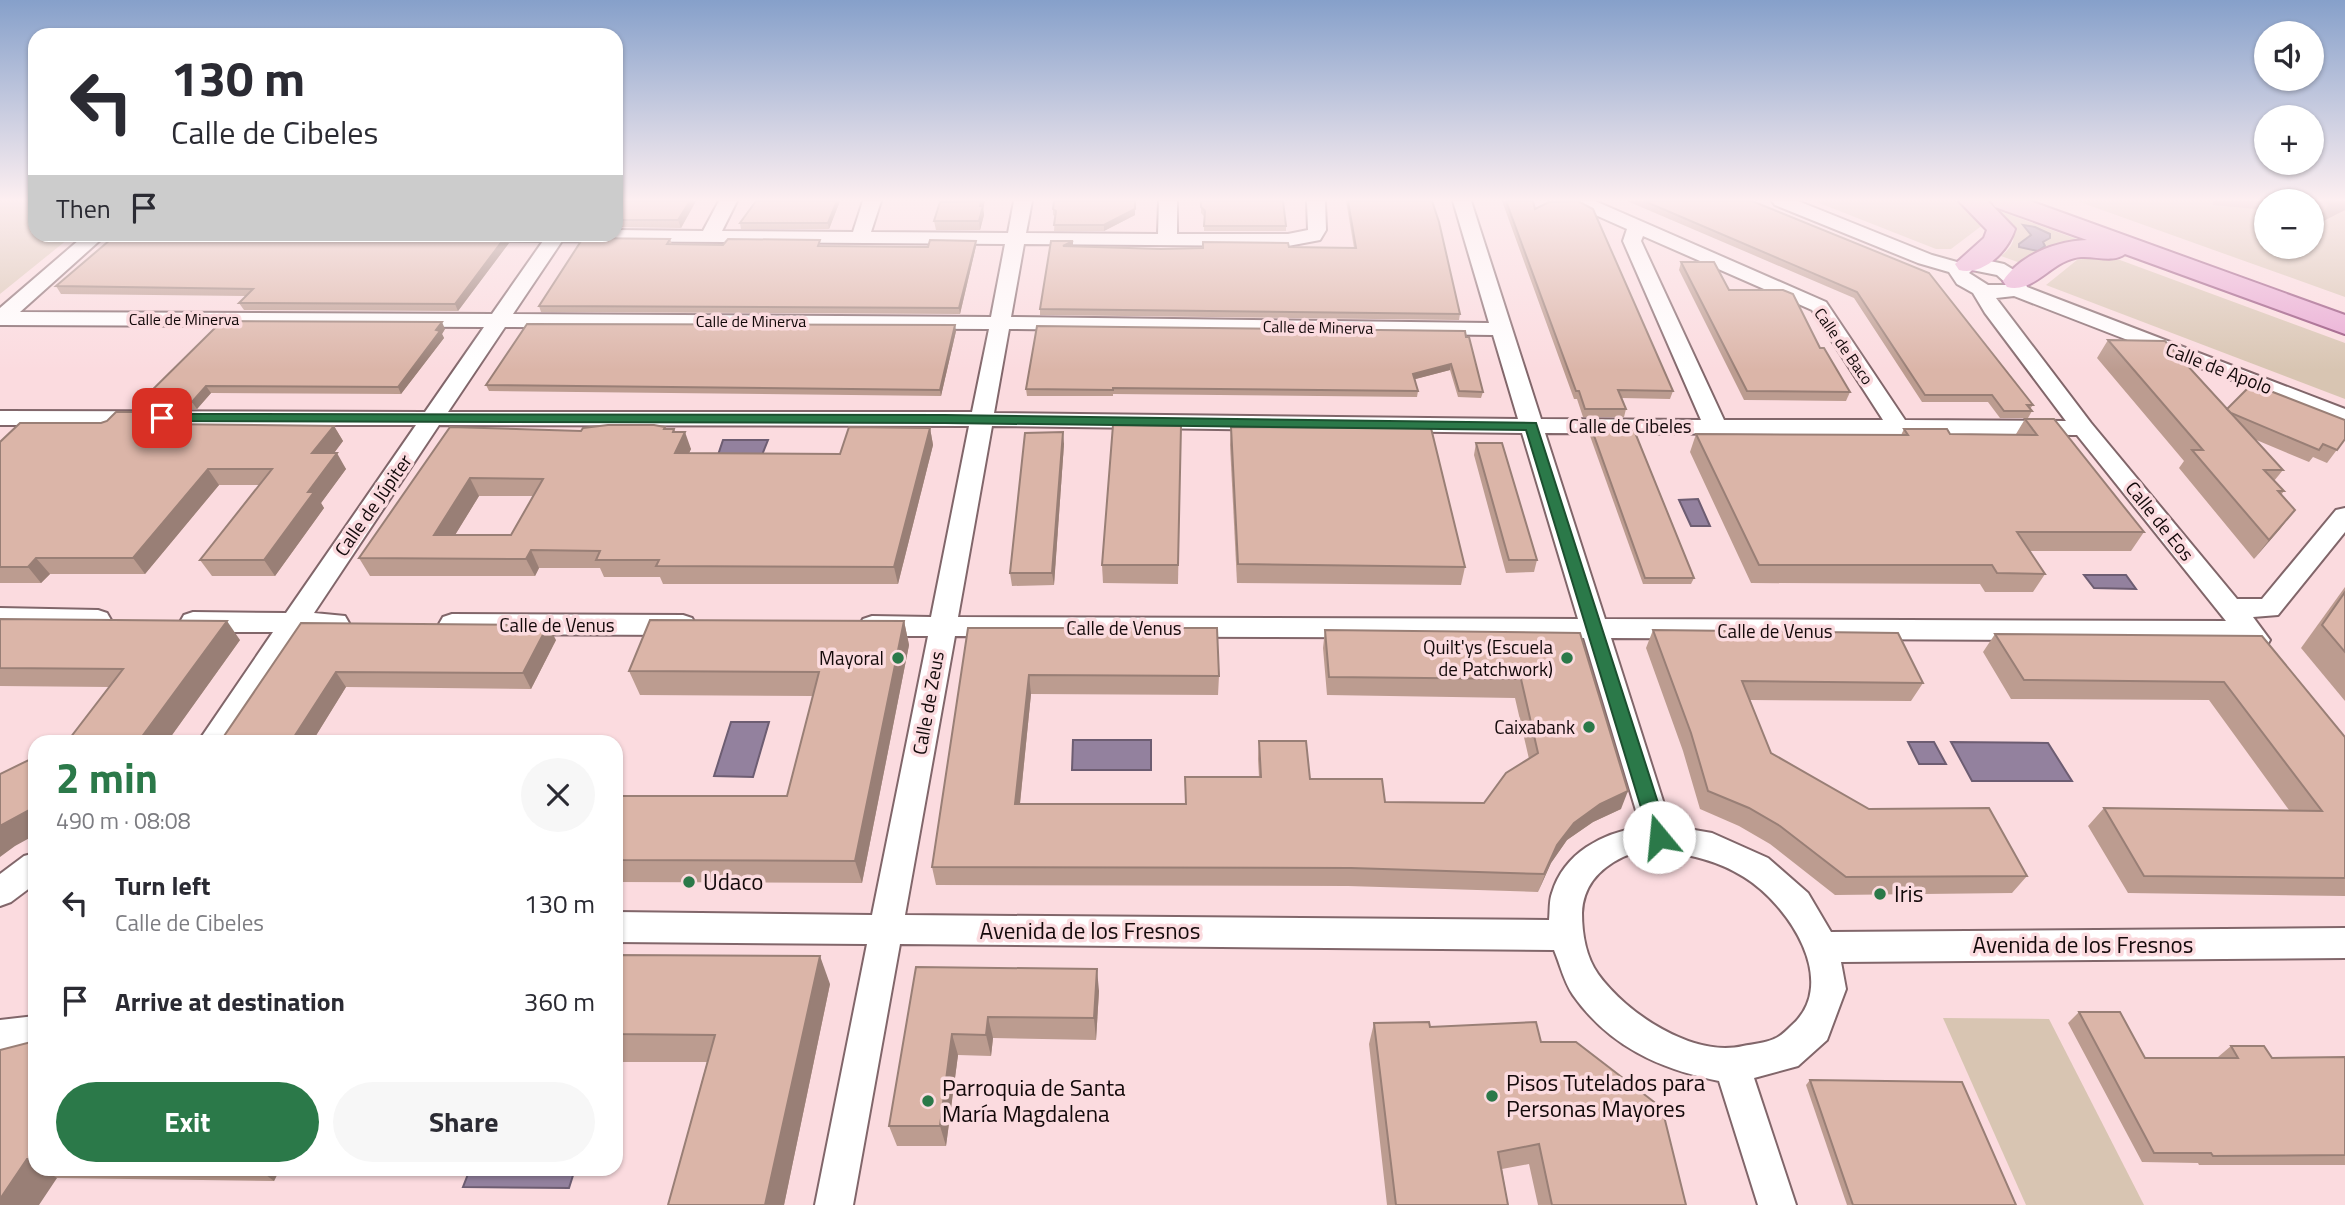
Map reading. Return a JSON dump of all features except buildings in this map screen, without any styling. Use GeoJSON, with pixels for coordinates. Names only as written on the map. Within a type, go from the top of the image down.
{"type":"FeatureCollection","features":[{"type":"Feature","properties":{"kind":"main road"},"geometry":{"type":"LineString","coordinates":[[1964,267],[1981,257]]}},
{"type":"Feature","properties":{"kind":"main road"},"geometry":{"type":"LineString","coordinates":[[2016,285],[2051,257]]}},
{"type":"Feature","properties":{"kind":"main road"},"geometry":{"type":"LineString","coordinates":[[2138,257],[2222,281]]}},
{"type":"Feature","properties":{"kind":"main road"},"geometry":{"type":"LineString","coordinates":[[2157,257],[2345,326]]}},
{"type":"Feature","properties":{"kind":"main road"},"geometry":{"type":"LineString","coordinates":[[2198,257],[2345,310]]}},
{"type":"Feature","properties":{"kind":"main road"},"geometry":{"type":"LineString","coordinates":[[2234,257],[2345,297]]}},
{"type":"Feature","properties":{"kind":"street"},"geometry":{"type":"LineString","coordinates":[[0,318],[71,257]]}},
{"type":"Feature","properties":{"kind":"street","name":"Calle de Júpiter"},"geometry":{"type":"LineString","coordinates":[[217,735],[542,257]]}},
{"type":"Feature","properties":{"kind":"street","name":"Calle de Zeus"},"geometry":{"type":"LineString","coordinates":[[834,1205],[980,420],[1013,257]]}},
{"type":"Feature","properties":{"kind":"street"},"geometry":{"type":"LineString","coordinates":[[1480,257],[1659,837]]}},
{"type":"Feature","properties":{"kind":"street"},"geometry":{"type":"LineString","coordinates":[[1639,257],[1716,427]]}},
{"type":"Feature","properties":{"kind":"street","name":"Calle de Baco"},"geometry":{"type":"LineString","coordinates":[[1708,257],[1819,306],[1899,428]]}},
{"type":"Feature","properties":{"kind":"street"},"geometry":{"type":"LineString","coordinates":[[1937,257],[1964,267],[1996,267],[2010,274],[2016,285],[2002,292],[1981,289],[1962,279],[1964,267]]}},
{"type":"Feature","properties":{"kind":"street","name":"Calle de Apolo"},"geometry":{"type":"LineString","coordinates":[[2016,285],[2345,416]]}},
{"type":"Feature","properties":{"kind":"street","name":"Calle de Eos"},"geometry":{"type":"LineString","coordinates":[[1981,289],[1992,309],[2083,428],[2270,656]]}},
{"type":"Feature","properties":{"kind":"street","name":"Calle de Minerva"},"geometry":{"type":"LineString","coordinates":[[0,318],[1000,323],[1502,329]]}},
{"type":"Feature","properties":{"kind":"street","name":"Calle de Cibeles"},"geometry":{"type":"LineString","coordinates":[[0,418],[980,420],[2083,428]]}},
{"type":"Feature","properties":{"kind":"street"},"geometry":{"type":"LineString","coordinates":[[2230,608],[2269,608],[2345,516]]}},
{"type":"Feature","properties":{"kind":"street"},"geometry":{"type":"LineString","coordinates":[[0,618],[125,620]]}},
{"type":"Feature","properties":{"kind":"street"},"geometry":{"type":"LineString","coordinates":[[167,621],[362,624]]}},
{"type":"Feature","properties":{"kind":"street","name":"Calle de Venus"},"geometry":{"type":"LineString","coordinates":[[431,624],[707,625]]}},
{"type":"Feature","properties":{"kind":"street","name":"Calle de Venus"},"geometry":{"type":"LineString","coordinates":[[845,626],[2249,631]]}},
{"type":"Feature","properties":{"kind":"street"},"geometry":{"type":"LineString","coordinates":[[1659,837],[1712,846],[1757,868],[1797,904],[1822,947],[1829,989],[1815,1028],[1785,1054],[1732,1066],[1679,1056],[1624,1026],[1584,983],[1565,934],[1567,894],[1584,866],[1617,844],[1659,837]]}},
{"type":"Feature","properties":{"kind":"street"},"geometry":{"type":"LineString","coordinates":[[0,892],[28,871]]}},
{"type":"Feature","properties":{"kind":"street","name":"Avenida de los Fresnos"},"geometry":{"type":"LineString","coordinates":[[623,926],[1565,934]]}},
{"type":"Feature","properties":{"kind":"street","name":"Avenida de los Fresnos"},"geometry":{"type":"LineString","coordinates":[[1822,947],[2345,943]]}},
{"type":"Feature","properties":{"kind":"street"},"geometry":{"type":"LineString","coordinates":[[1732,1066],[1777,1205]]}},
{"type":"Feature","properties":{"kind":"shaded area"},"geometry":{"type":"Polygon","coordinates":[[[0,257],[45,257],[0,294],[0,257]]]}},
{"type":"Feature","properties":{"kind":"shaded area"},"geometry":{"type":"Polygon","coordinates":[[[2004,257],[2044,257],[2026,265],[2004,257]]]}},
{"type":"Feature","properties":{"kind":"shaded area"},"geometry":{"type":"Polygon","coordinates":[[[2105,257],[2120,260],[2345,343],[2345,399],[2046,285],[2077,260],[2105,257]]]}},
{"type":"Feature","properties":{"kind":"shaded area"},"geometry":{"type":"Polygon","coordinates":[[[2234,257],[2254,259],[2345,257],[2345,297],[2234,257]]]}},
{"type":"Feature","properties":{"kind":"shaded area"},"geometry":{"type":"Polygon","coordinates":[[[723,440],[768,440],[762,455],[718,455],[723,440]]]}},
{"type":"Feature","properties":{"kind":"shaded area"},"geometry":{"type":"Polygon","coordinates":[[[1698,499],[1710,526],[1691,526],[1679,500],[1698,499]]]}},
{"type":"Feature","properties":{"kind":"shaded area"},"geometry":{"type":"Polygon","coordinates":[[[2084,575],[2126,575],[2136,589],[2094,588],[2084,575]]]}},
{"type":"Feature","properties":{"kind":"shaded area"},"geometry":{"type":"Polygon","coordinates":[[[731,722],[769,722],[753,777],[714,776],[731,722]]]}},
{"type":"Feature","properties":{"kind":"shaded area"},"geometry":{"type":"Polygon","coordinates":[[[1073,740],[1151,740],[1151,770],[1072,770],[1073,740]]]}},
{"type":"Feature","properties":{"kind":"shaded area"},"geometry":{"type":"Polygon","coordinates":[[[1908,742],[1934,742],[1946,764],[1919,764],[1908,742]]]}},
{"type":"Feature","properties":{"kind":"shaded area"},"geometry":{"type":"Polygon","coordinates":[[[1951,742],[2048,743],[2072,781],[1972,781],[1951,742]]]}},
{"type":"Feature","properties":{"kind":"shaded area"},"geometry":{"type":"Polygon","coordinates":[[[1943,1018],[2049,1019],[2144,1205],[2026,1205],[1943,1018]]]}},
{"type":"Feature","properties":{"kind":"shaded area"},"geometry":{"type":"Polygon","coordinates":[[[467,1176],[573,1176],[569,1188],[463,1187],[467,1176]]]}},
{"type":"Feature","properties":{"kind":"place","name":"Mayoral"},"geometry":{"type":"Point","coordinates":[898,658]}},
{"type":"Feature","properties":{"kind":"place","name":"Quilt'ys (Escuela de Patchwork)"},"geometry":{"type":"Point","coordinates":[1567,658]}},
{"type":"Feature","properties":{"kind":"place","name":"Caixabank"},"geometry":{"type":"Point","coordinates":[1589,727]}},
{"type":"Feature","properties":{"kind":"place","name":"Udaco"},"geometry":{"type":"Point","coordinates":[689,882]}},
{"type":"Feature","properties":{"kind":"place","name":"Iris"},"geometry":{"type":"Point","coordinates":[1880,894]}},
{"type":"Feature","properties":{"kind":"place","name":"Pisos Tutelados para Personas Mayores"},"geometry":{"type":"Point","coordinates":[1492,1096]}},
{"type":"Feature","properties":{"kind":"place","name":"Parroquia de Santa María Magdalena"},"geometry":{"type":"Point","coordinates":[928,1101]}},
{"type":"Feature","properties":{"kind":"route"},"geometry":{"type":"LineString","coordinates":[[162,418],[945,419],[1531,426],[1659,837]]}}]}
